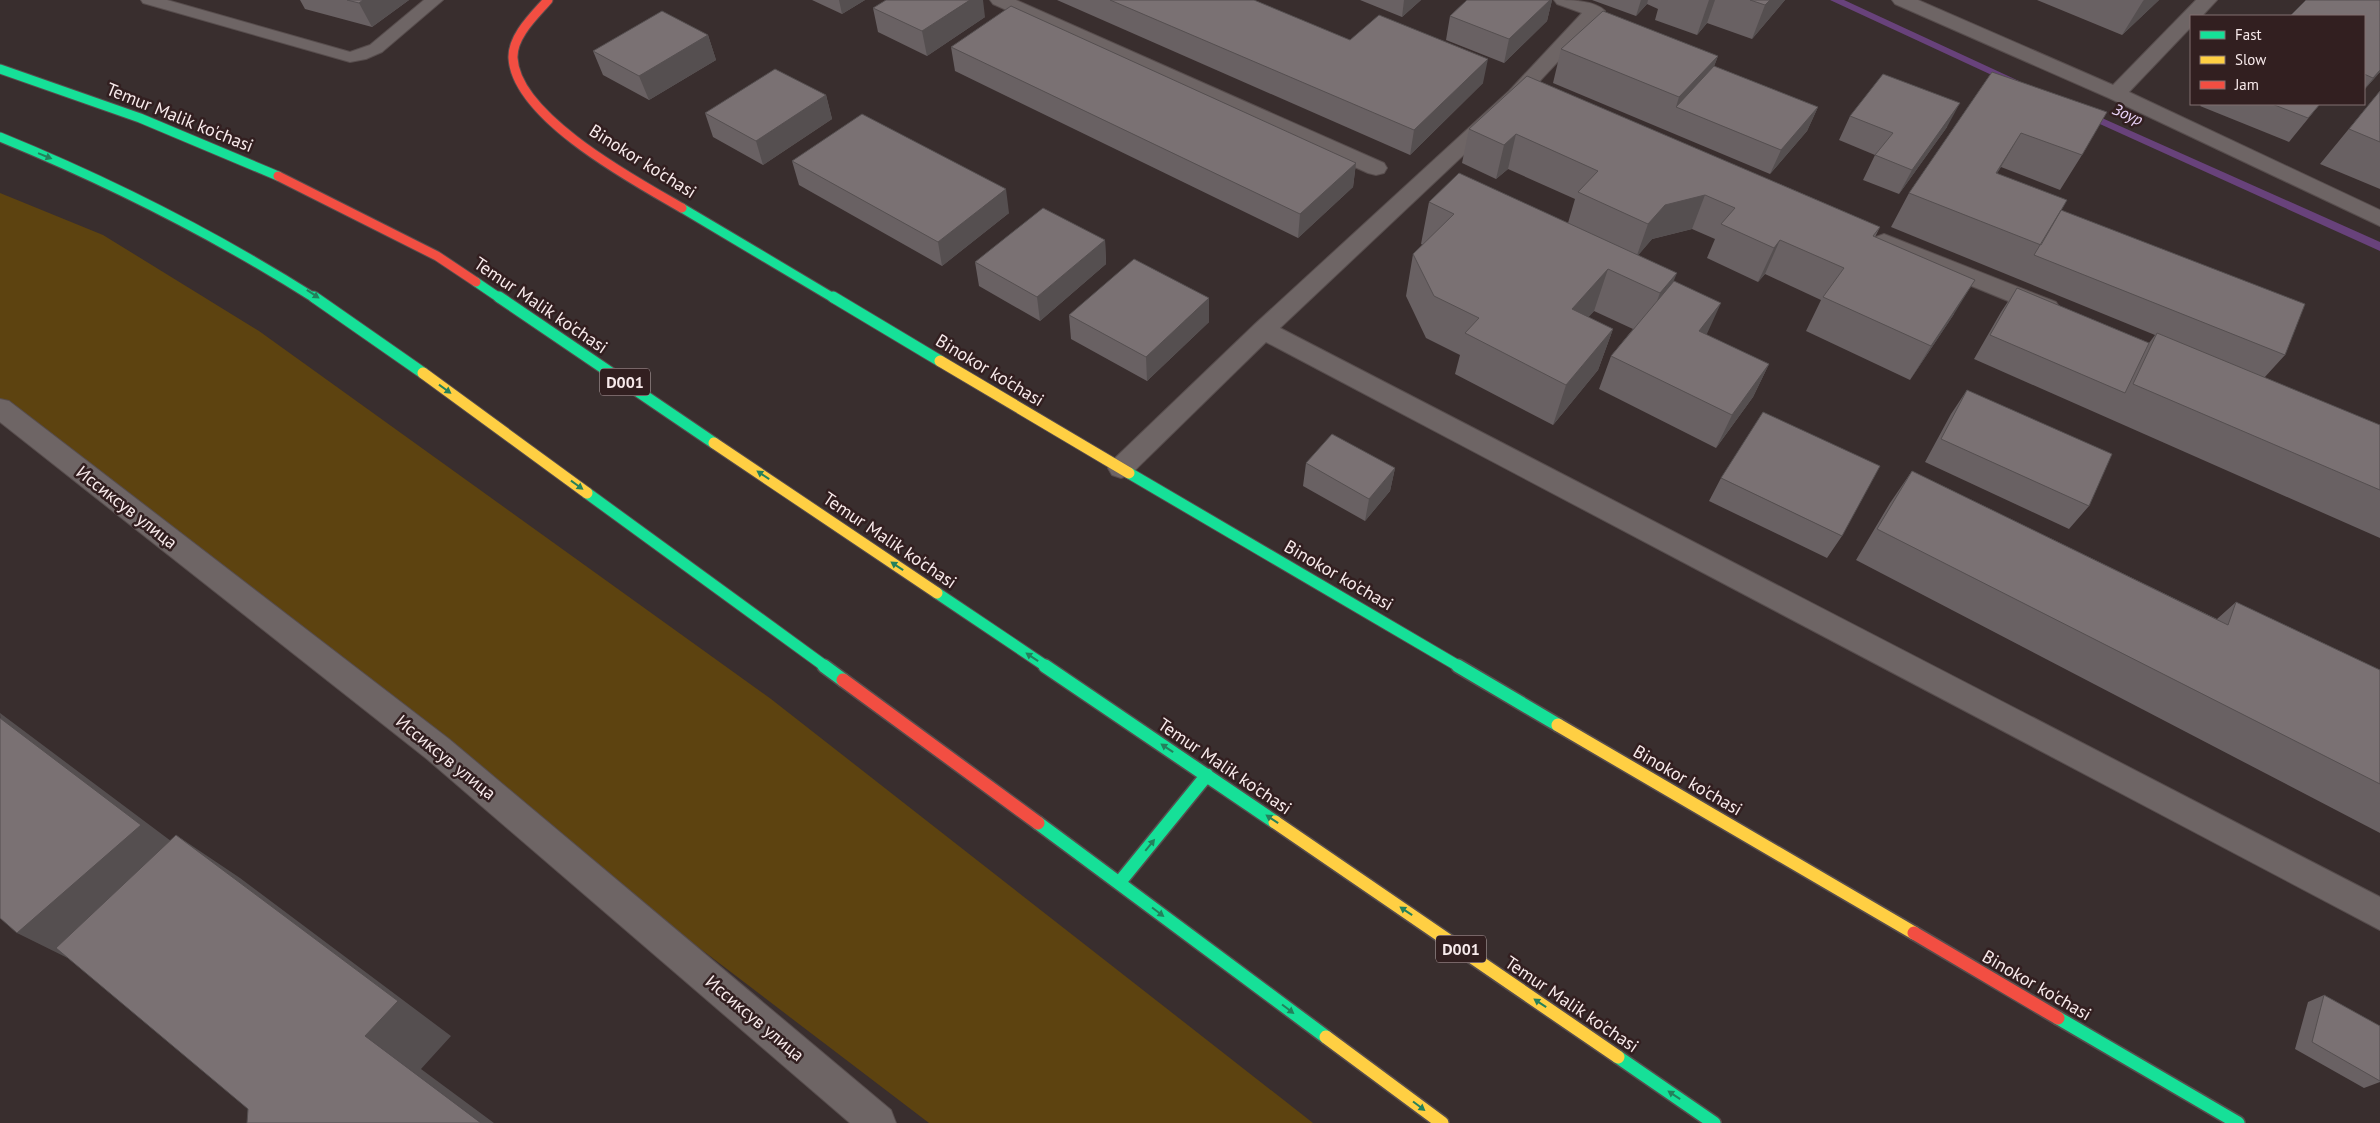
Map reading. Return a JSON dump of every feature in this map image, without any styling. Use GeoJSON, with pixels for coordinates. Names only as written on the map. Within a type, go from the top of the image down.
{"type":"FeatureCollection","features":[{"type":"Feature","properties":{"kind":"main road","name":"Binokor ko'chasi"},"geometry":{"type":"LineString","coordinates":[[548,0],[523,33],[513,58],[516,74],[524,90],[558,126],[622,172],[1121,468],[2238,1123]]}},
{"type":"Feature","properties":{"kind":"main road","name":"Temur Malik ko'chasi"},"geometry":{"type":"LineString","coordinates":[[0,69],[140,118],[259,167],[352,211],[437,256],[1207,775],[1714,1123]]}},
{"type":"Feature","properties":{"kind":"main road"},"geometry":{"type":"LineString","coordinates":[[0,137],[126,190],[242,250],[298,284],[354,322],[1119,883],[1442,1123]]}},
{"type":"Feature","properties":{"kind":"main road"},"geometry":{"type":"LineString","coordinates":[[1119,883],[1207,775]]}},
{"type":"Feature","properties":{"kind":"street"},"geometry":{"type":"LineString","coordinates":[[1000,0],[1376,168]]}},
{"type":"Feature","properties":{"kind":"street"},"geometry":{"type":"LineString","coordinates":[[1121,468],[1263,330],[1516,95],[1595,11],[1564,0]]}},
{"type":"Feature","properties":{"kind":"street"},"geometry":{"type":"LineString","coordinates":[[1902,0],[2116,94],[2380,219]]}},
{"type":"Feature","properties":{"kind":"street"},"geometry":{"type":"LineString","coordinates":[[2192,15],[2207,0]]}},
{"type":"Feature","properties":{"kind":"street"},"geometry":{"type":"LineString","coordinates":[[2116,94],[2190,18]]}},
{"type":"Feature","properties":{"kind":"street"},"geometry":{"type":"LineString","coordinates":[[1516,95],[1541,104]]}},
{"type":"Feature","properties":{"kind":"street"},"geometry":{"type":"LineString","coordinates":[[1861,232],[2065,315]]}},
{"type":"Feature","properties":{"kind":"street"},"geometry":{"type":"LineString","coordinates":[[1263,330],[2380,914]]}},
{"type":"Feature","properties":{"kind":"street","name":"Иссиксув улица"},"geometry":{"type":"LineString","coordinates":[[0,408],[438,748],[878,1123]]}},
{"type":"Feature","properties":{"kind":"lane"},"geometry":{"type":"LineString","coordinates":[[149,0],[350,57],[365,56],[378,48],[410,19],[435,0]]}},
{"type":"Feature","properties":{"kind":"shaded area"},"geometry":{"type":"Polygon","coordinates":[[[0,193],[103,235],[259,331],[771,699],[1313,1123],[929,1123],[438,749],[0,408],[0,193]]]}},
{"type":"Feature","properties":{"kind":"building"},"geometry":{"type":"Polygon","coordinates":[[[347,0],[363,0],[359,3],[347,0]]]}},
{"type":"Feature","properties":{"kind":"building"},"geometry":{"type":"Polygon","coordinates":[[[886,0],[970,0],[922,31],[873,8],[886,0]]]}},
{"type":"Feature","properties":{"kind":"building"},"geometry":{"type":"Polygon","coordinates":[[[1110,0],[1254,0],[1350,40],[1379,15],[1488,59],[1414,130],[1110,0]]]}},
{"type":"Feature","properties":{"kind":"building"},"geometry":{"type":"Polygon","coordinates":[[[1467,0],[1550,0],[1509,39],[1450,16],[1467,0]]]}},
{"type":"Feature","properties":{"kind":"building"},"geometry":{"type":"Polygon","coordinates":[[[1750,0],[1770,0],[1765,5],[1750,0]]]}},
{"type":"Feature","properties":{"kind":"building"},"geometry":{"type":"Polygon","coordinates":[[[2306,0],[2380,0],[2380,70],[2373,78],[2365,74],[2365,15],[2291,15],[2306,0]]]}},
{"type":"Feature","properties":{"kind":"building"},"geometry":{"type":"Polygon","coordinates":[[[1011,6],[1356,163],[1300,214],[951,47],[1011,6]]]}},
{"type":"Feature","properties":{"kind":"building"},"geometry":{"type":"Polygon","coordinates":[[[662,11],[708,35],[639,76],[593,51],[662,11]]]}},
{"type":"Feature","properties":{"kind":"building"},"geometry":{"type":"Polygon","coordinates":[[[1603,11],[1718,56],[1679,97],[1561,49],[1603,11]]]}},
{"type":"Feature","properties":{"kind":"building"},"geometry":{"type":"Polygon","coordinates":[[[1714,66],[1818,107],[1781,150],[1676,107],[1714,66]]]}},
{"type":"Feature","properties":{"kind":"building"},"geometry":{"type":"Polygon","coordinates":[[[775,69],[826,95],[756,141],[705,113],[775,69]]]}},
{"type":"Feature","properties":{"kind":"building"},"geometry":{"type":"Polygon","coordinates":[[[1992,72],[2107,112],[2082,155],[2021,133],[1996,173],[2067,200],[2041,245],[1909,193],[1992,72]]]}},
{"type":"Feature","properties":{"kind":"building"},"geometry":{"type":"Polygon","coordinates":[[[1883,74],[1960,103],[1912,170],[1875,155],[1893,133],[1850,116],[1883,74]]]}},
{"type":"Feature","properties":{"kind":"building"},"geometry":{"type":"Polygon","coordinates":[[[1527,76],[1880,227],[1873,236],[1975,280],[1931,346],[1823,297],[1844,268],[1780,240],[1774,248],[1721,224],[1735,208],[1705,195],[1665,205],[1648,224],[1578,192],[1598,171],[1516,134],[1504,145],[1469,129],[1527,76]]]}},
{"type":"Feature","properties":{"kind":"building"},"geometry":{"type":"Polygon","coordinates":[[[2380,91],[2380,142],[2349,129],[2380,91]]]}},
{"type":"Feature","properties":{"kind":"building"},"geometry":{"type":"Polygon","coordinates":[[[2275,105],[2319,105],[2308,118],[2275,105]]]}},
{"type":"Feature","properties":{"kind":"building"},"geometry":{"type":"Polygon","coordinates":[[[862,114],[1006,189],[938,242],[792,161],[862,114]]]}},
{"type":"Feature","properties":{"kind":"building"},"geometry":{"type":"Polygon","coordinates":[[[1459,173],[1677,273],[1660,293],[1608,269],[1572,309],[1613,329],[1566,385],[1465,333],[1479,318],[1434,296],[1413,254],[1454,214],[1429,202],[1459,173]]]}},
{"type":"Feature","properties":{"kind":"building"},"geometry":{"type":"Polygon","coordinates":[[[1043,208],[1105,240],[1037,297],[975,262],[1043,208]]]}},
{"type":"Feature","properties":{"kind":"building"},"geometry":{"type":"Polygon","coordinates":[[[2061,210],[2305,304],[2285,355],[2034,255],[2061,210]]]}},
{"type":"Feature","properties":{"kind":"building"},"geometry":{"type":"Polygon","coordinates":[[[1134,259],[1209,298],[1146,357],[1069,315],[1134,259]]]}},
{"type":"Feature","properties":{"kind":"building"},"geometry":{"type":"Polygon","coordinates":[[[1674,281],[1721,303],[1699,331],[1769,364],[1732,415],[1611,356],[1674,281]]]}},
{"type":"Feature","properties":{"kind":"building"},"geometry":{"type":"Polygon","coordinates":[[[2017,288],[2149,343],[2125,393],[1990,335],[2017,288]]]}},
{"type":"Feature","properties":{"kind":"building"},"geometry":{"type":"Polygon","coordinates":[[[2157,333],[2380,425],[2380,490],[2133,384],[2157,333]]]}},
{"type":"Feature","properties":{"kind":"building"},"geometry":{"type":"Polygon","coordinates":[[[1967,390],[2112,454],[2089,506],[1941,439],[1967,390]]]}},
{"type":"Feature","properties":{"kind":"building"},"geometry":{"type":"Polygon","coordinates":[[[1763,412],[1880,466],[1842,536],[1721,478],[1763,412]]]}},
{"type":"Feature","properties":{"kind":"building"},"geometry":{"type":"Polygon","coordinates":[[[1332,434],[1395,468],[1369,499],[1306,463],[1332,434]]]}},
{"type":"Feature","properties":{"kind":"building"},"geometry":{"type":"Polygon","coordinates":[[[1912,471],[2228,625],[2236,602],[2380,670],[2380,784],[1877,529],[1912,471]]]}},
{"type":"Feature","properties":{"kind":"building"},"geometry":{"type":"Polygon","coordinates":[[[0,718],[141,825],[17,933],[0,918],[0,718]]]}},
{"type":"Feature","properties":{"kind":"building"},"geometry":{"type":"Polygon","coordinates":[[[176,835],[398,1001],[365,1036],[481,1123],[247,1123],[248,1109],[56,948],[176,835]]]}},
{"type":"Feature","properties":{"kind":"building"},"geometry":{"type":"Polygon","coordinates":[[[2324,995],[2380,1026],[2380,1081],[2312,1042],[2324,995]]]}},
{"type":"Feature","properties":{"kind":"waterway","name":"Зоур"},"geometry":{"type":"LineString","coordinates":[[1835,0],[2013,81]]}},
{"type":"Feature","properties":{"kind":"waterway","name":"Зоур"},"geometry":{"type":"LineString","coordinates":[[2084,113],[2380,247]]}},
{"type":"Feature","properties":{"kind":"traffic: fast"},"geometry":{"type":"LineString","coordinates":[[0,69],[140,118],[278,176]]}},
{"type":"Feature","properties":{"kind":"traffic: fast"},"geometry":{"type":"LineString","coordinates":[[0,137],[113,186],[167,212],[220,241],[322,303],[423,373]]}},
{"type":"Feature","properties":{"kind":"traffic: fast"},"geometry":{"type":"LineString","coordinates":[[682,208],[940,361]]}},
{"type":"Feature","properties":{"kind":"traffic: fast"},"geometry":{"type":"LineString","coordinates":[[476,282],[714,443]]}},
{"type":"Feature","properties":{"kind":"traffic: fast"},"geometry":{"type":"LineString","coordinates":[[1129,473],[1558,725]]}},
{"type":"Feature","properties":{"kind":"traffic: fast"},"geometry":{"type":"LineString","coordinates":[[587,493],[843,680]]}},
{"type":"Feature","properties":{"kind":"traffic: fast"},"geometry":{"type":"LineString","coordinates":[[937,593],[1275,822]]}},
{"type":"Feature","properties":{"kind":"traffic: fast"},"geometry":{"type":"LineString","coordinates":[[1119,883],[1207,775]]}},
{"type":"Feature","properties":{"kind":"traffic: fast"},"geometry":{"type":"LineString","coordinates":[[1038,823],[1326,1037]]}},
{"type":"Feature","properties":{"kind":"traffic: fast"},"geometry":{"type":"LineString","coordinates":[[2058,1018],[2238,1123]]}},
{"type":"Feature","properties":{"kind":"traffic: fast"},"geometry":{"type":"LineString","coordinates":[[1618,1057],[1714,1123]]}},
{"type":"Feature","properties":{"kind":"traffic: slow"},"geometry":{"type":"LineString","coordinates":[[940,361],[1129,473]]}},
{"type":"Feature","properties":{"kind":"traffic: slow"},"geometry":{"type":"LineString","coordinates":[[423,373],[587,493]]}},
{"type":"Feature","properties":{"kind":"traffic: slow"},"geometry":{"type":"LineString","coordinates":[[714,443],[937,593]]}},
{"type":"Feature","properties":{"kind":"traffic: slow"},"geometry":{"type":"LineString","coordinates":[[1558,725],[1914,933]]}},
{"type":"Feature","properties":{"kind":"traffic: slow"},"geometry":{"type":"LineString","coordinates":[[1275,822],[1618,1057]]}},
{"type":"Feature","properties":{"kind":"traffic: slow"},"geometry":{"type":"LineString","coordinates":[[1326,1037],[1442,1123]]}},
{"type":"Feature","properties":{"kind":"traffic: jam"},"geometry":{"type":"LineString","coordinates":[[548,0],[531,19],[517,42],[513,58],[518,80],[533,102],[555,124],[581,145],[637,182],[682,208]]}},
{"type":"Feature","properties":{"kind":"traffic: jam"},"geometry":{"type":"LineString","coordinates":[[278,176],[437,256],[476,282]]}},
{"type":"Feature","properties":{"kind":"traffic: jam"},"geometry":{"type":"LineString","coordinates":[[843,680],[1038,823]]}},
{"type":"Feature","properties":{"kind":"traffic: jam"},"geometry":{"type":"LineString","coordinates":[[1914,933],[2058,1018]]}}]}
